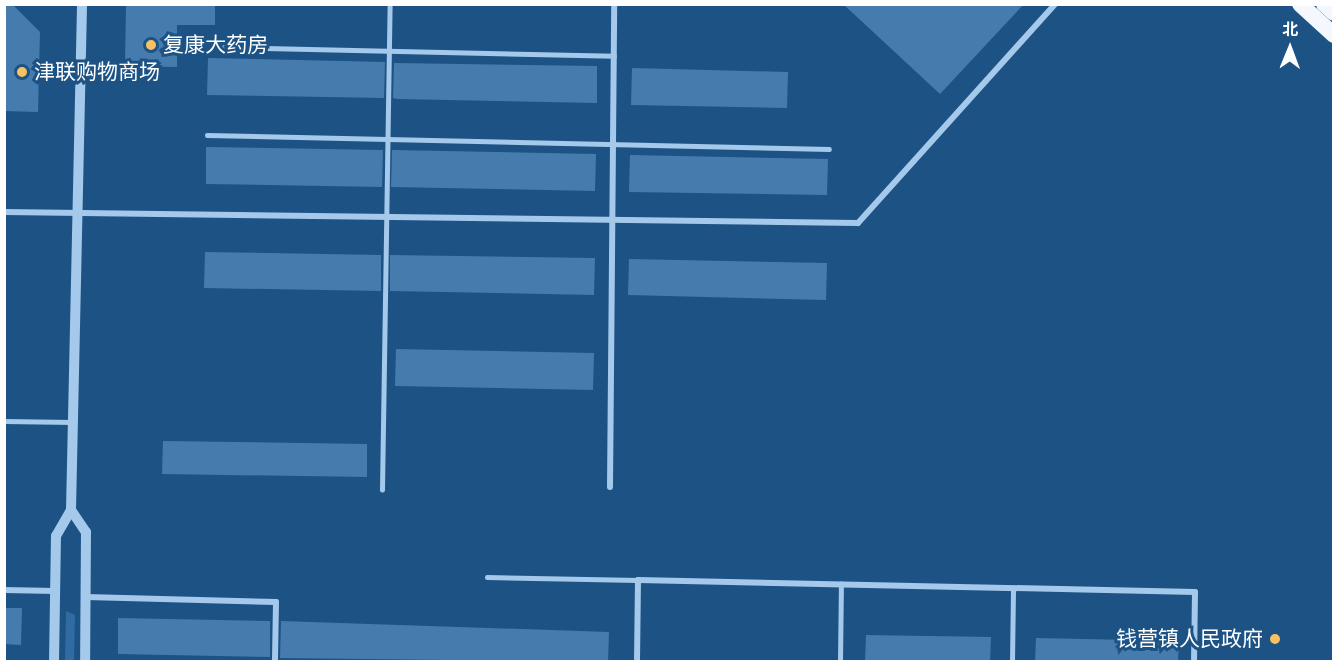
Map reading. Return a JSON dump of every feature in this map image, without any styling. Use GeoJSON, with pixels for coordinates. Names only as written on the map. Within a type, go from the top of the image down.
{"type":"FeatureCollection","features":[{"type":"Feature","properties":{"kind":"highway"},"geometry":{"type":"LineString","coordinates":[[1300,4],[1334,35]]}},
{"type":"Feature","properties":{"kind":"highway"},"geometry":{"type":"LineString","coordinates":[[1324,4],[1334,13]]}},
{"type":"Feature","properties":{"kind":"street"},"geometry":{"type":"LineString","coordinates":[[54,662],[56,536],[71,510],[82,4]]}},
{"type":"Feature","properties":{"kind":"street"},"geometry":{"type":"LineString","coordinates":[[610,488],[614,4]]}},
{"type":"Feature","properties":{"kind":"street"},"geometry":{"type":"LineString","coordinates":[[4,212],[858,223],[1055,4]]}},
{"type":"Feature","properties":{"kind":"street"},"geometry":{"type":"LineString","coordinates":[[71,510],[86,532],[85,662]]}},
{"type":"Feature","properties":{"kind":"street"},"geometry":{"type":"LineString","coordinates":[[637,662],[639,580],[1195,592],[1194,662]]}},
{"type":"Feature","properties":{"kind":"street"},"geometry":{"type":"LineString","coordinates":[[4,590],[55,591]]}},
{"type":"Feature","properties":{"kind":"street"},"geometry":{"type":"LineString","coordinates":[[86,597],[276,602],[274,662]]}},
{"type":"Feature","properties":{"kind":"lane"},"geometry":{"type":"LineString","coordinates":[[382,489],[390,4]]}},
{"type":"Feature","properties":{"kind":"lane"},"geometry":{"type":"LineString","coordinates":[[224,46],[614,56]]}},
{"type":"Feature","properties":{"kind":"lane"},"geometry":{"type":"LineString","coordinates":[[207,135],[829,148]]}},
{"type":"Feature","properties":{"kind":"lane"},"geometry":{"type":"LineString","coordinates":[[4,421],[73,422]]}},
{"type":"Feature","properties":{"kind":"lane"},"geometry":{"type":"LineString","coordinates":[[487,577],[639,580]]}},
{"type":"Feature","properties":{"kind":"lane"},"geometry":{"type":"LineString","coordinates":[[840,662],[841,584]]}},
{"type":"Feature","properties":{"kind":"lane"},"geometry":{"type":"LineString","coordinates":[[1012,662],[1013,588]]}},
{"type":"Feature","properties":{"kind":"shaded area"},"geometry":{"type":"Polygon","coordinates":[[[66,611],[75,615],[74,661],[65,661],[66,611]]]}},
{"type":"Feature","properties":{"kind":"building","name":"津联购物商场"},"geometry":{"type":"Polygon","coordinates":[[[4,4],[12,4],[40,32],[38,112],[4,111],[4,4]]]}},
{"type":"Feature","properties":{"kind":"building","name":"复康大药房"},"geometry":{"type":"Polygon","coordinates":[[[126,4],[215,4],[215,25],[177,25],[177,67],[125,66],[126,4]]]}},
{"type":"Feature","properties":{"kind":"building"},"geometry":{"type":"Polygon","coordinates":[[[843,4],[1024,4],[940,94],[843,4]]]}},
{"type":"Feature","properties":{"kind":"building"},"geometry":{"type":"Polygon","coordinates":[[[208,58],[385,62],[384,98],[207,95],[208,58]]]}},
{"type":"Feature","properties":{"kind":"building"},"geometry":{"type":"Polygon","coordinates":[[[394,63],[597,66],[597,103],[398,99],[393,98],[394,63]]]}},
{"type":"Feature","properties":{"kind":"building"},"geometry":{"type":"Polygon","coordinates":[[[632,68],[788,72],[787,108],[631,105],[632,68]]]}},
{"type":"Feature","properties":{"kind":"building"},"geometry":{"type":"Polygon","coordinates":[[[206,147],[383,150],[382,187],[206,184],[206,147]]]}},
{"type":"Feature","properties":{"kind":"building"},"geometry":{"type":"Polygon","coordinates":[[[392,150],[596,154],[595,191],[391,187],[392,150]]]}},
{"type":"Feature","properties":{"kind":"building"},"geometry":{"type":"Polygon","coordinates":[[[630,155],[828,159],[827,195],[629,192],[630,155]]]}},
{"type":"Feature","properties":{"kind":"building"},"geometry":{"type":"Polygon","coordinates":[[[205,252],[381,255],[381,291],[204,288],[205,252]]]}},
{"type":"Feature","properties":{"kind":"building"},"geometry":{"type":"Polygon","coordinates":[[[390,255],[595,258],[594,295],[390,291],[390,255]]]}},
{"type":"Feature","properties":{"kind":"building"},"geometry":{"type":"Polygon","coordinates":[[[629,259],[827,263],[826,300],[628,295],[629,259]]]}},
{"type":"Feature","properties":{"kind":"building"},"geometry":{"type":"Polygon","coordinates":[[[396,349],[594,353],[593,390],[395,386],[396,349]]]}},
{"type":"Feature","properties":{"kind":"building"},"geometry":{"type":"Polygon","coordinates":[[[163,441],[367,444],[367,477],[162,474],[163,441]]]}},
{"type":"Feature","properties":{"kind":"building"},"geometry":{"type":"Polygon","coordinates":[[[4,608],[22,608],[21,645],[4,644],[4,608]]]}},
{"type":"Feature","properties":{"kind":"building"},"geometry":{"type":"Polygon","coordinates":[[[118,618],[270,621],[270,657],[118,654],[118,618]]]}},
{"type":"Feature","properties":{"kind":"building"},"geometry":{"type":"Polygon","coordinates":[[[281,621],[609,632],[608,662],[280,658],[281,621]]]}},
{"type":"Feature","properties":{"kind":"building"},"geometry":{"type":"Polygon","coordinates":[[[866,635],[991,637],[990,662],[865,662],[866,635]]]}},
{"type":"Feature","properties":{"kind":"building"},"geometry":{"type":"Polygon","coordinates":[[[1036,638],[1179,641],[1178,662],[1035,662],[1036,638]]]}},
{"type":"Feature","properties":{"kind":"place","name":"复康大药房"},"geometry":{"type":"Point","coordinates":[151,45]}},
{"type":"Feature","properties":{"kind":"place","name":"津联购物商场"},"geometry":{"type":"Point","coordinates":[22,72]}},
{"type":"Feature","properties":{"kind":"place","name":"钱营镇人民政府"},"geometry":{"type":"Point","coordinates":[1275,639]}}]}
